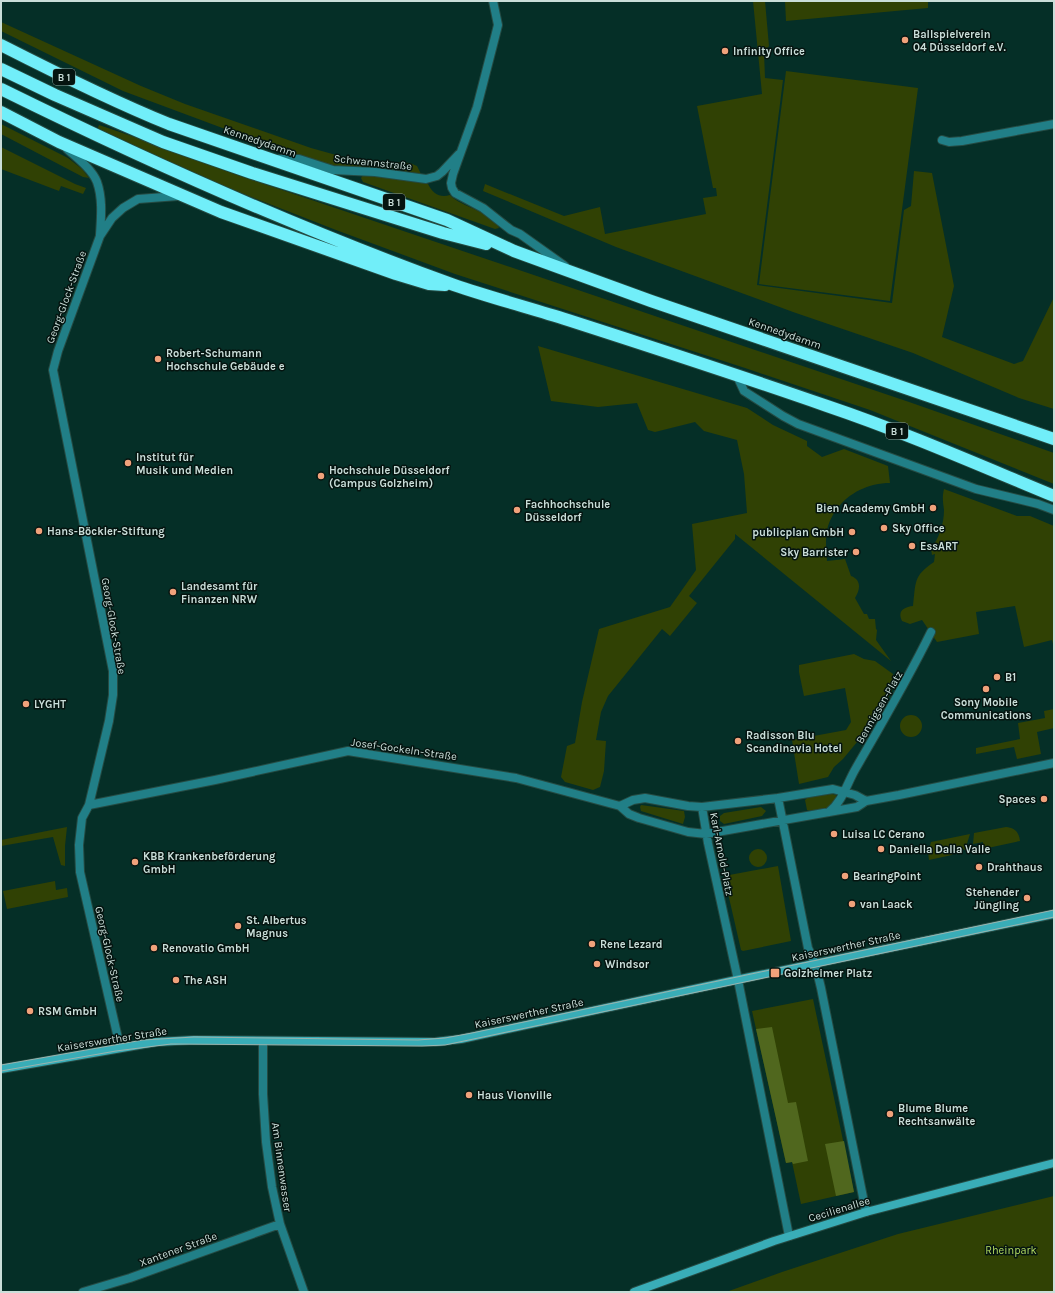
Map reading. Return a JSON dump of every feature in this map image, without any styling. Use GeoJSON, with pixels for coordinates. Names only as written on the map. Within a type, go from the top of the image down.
{"type":"FeatureCollection","features":[{"type":"Feature","properties":{"kind":"highway","name":"Kennedydamm"},"geometry":{"type":"LineString","coordinates":[[1,45],[127,107],[170,124],[447,220],[514,251],[658,304],[1052,437]]}},
{"type":"Feature","properties":{"kind":"highway","name":"Kennedydamm"},"geometry":{"type":"LineString","coordinates":[[1,69],[55,96],[163,142],[252,173],[443,233],[514,251]]}},
{"type":"Feature","properties":{"kind":"highway"},"geometry":{"type":"LineString","coordinates":[[1,89],[212,189],[456,286]]}},
{"type":"Feature","properties":{"kind":"highway","name":"B 1"},"geometry":{"type":"LineString","coordinates":[[1,112],[59,142],[181,196],[271,230],[409,278],[429,284],[456,286],[635,342],[868,420],[1054,496]]}},
{"type":"Feature","properties":{"kind":"street","name":"Schwannstraße"},"geometry":{"type":"LineString","coordinates":[[493,1],[498,25],[477,107],[451,183],[455,193],[483,208],[511,230],[520,234],[575,274]]}},
{"type":"Feature","properties":{"kind":"street"},"geometry":{"type":"LineString","coordinates":[[942,140],[949,142],[962,141],[1054,124]]}},
{"type":"Feature","properties":{"kind":"street","name":"Georg-Glock-Straße"},"geometry":{"type":"LineString","coordinates":[[59,142],[88,169],[96,181],[101,203],[100,236]]}},
{"type":"Feature","properties":{"kind":"street","name":"Schwannstraße"},"geometry":{"type":"LineString","coordinates":[[272,159],[300,159],[333,170],[382,173],[426,179],[437,176],[442,172],[462,150]]}},
{"type":"Feature","properties":{"kind":"street","name":"Georg-Glock-Straße"},"geometry":{"type":"LineString","coordinates":[[120,1047],[80,872],[79,845],[82,818],[89,805],[109,721],[113,695],[113,671],[53,370],[58,351],[100,236],[112,218],[123,208],[138,199],[181,196]]}},
{"type":"Feature","properties":{"kind":"street"},"geometry":{"type":"LineString","coordinates":[[737,376],[744,391],[783,416],[804,426],[976,489],[1038,504],[1054,510]]}},
{"type":"Feature","properties":{"kind":"street","name":"Bennigsen-Platz"},"geometry":{"type":"LineString","coordinates":[[844,791],[851,776],[907,682],[931,632]]}},
{"type":"Feature","properties":{"kind":"street","name":"Josef-Gockeln-Straße"},"geometry":{"type":"LineString","coordinates":[[89,805],[215,780],[348,751],[516,778],[620,806],[629,814],[639,818],[688,832],[706,834],[782,820]]}},
{"type":"Feature","properties":{"kind":"street"},"geometry":{"type":"LineString","coordinates":[[782,820],[857,807],[866,801],[907,794],[1054,763]]}},
{"type":"Feature","properties":{"kind":"street","name":"Karl-Arnold-Platz"},"geometry":{"type":"LineString","coordinates":[[738,980],[706,834],[702,807],[778,798],[833,789],[855,795],[866,801]]}},
{"type":"Feature","properties":{"kind":"street"},"geometry":{"type":"LineString","coordinates":[[829,812],[840,800],[844,791]]}},
{"type":"Feature","properties":{"kind":"street"},"geometry":{"type":"LineString","coordinates":[[620,806],[633,800],[645,798],[702,807]]}},
{"type":"Feature","properties":{"kind":"street"},"geometry":{"type":"LineString","coordinates":[[778,798],[808,948],[815,963],[866,1212]]}},
{"type":"Feature","properties":{"kind":"street","name":"Kaiserswerther Straße"},"geometry":{"type":"LineString","coordinates":[[1,1068],[156,1042],[194,1040],[383,1043],[442,1042],[1054,914]]}},
{"type":"Feature","properties":{"kind":"street"},"geometry":{"type":"LineString","coordinates":[[738,980],[789,1236]]}},
{"type":"Feature","properties":{"kind":"street","name":"Am Binnenwasser"},"geometry":{"type":"LineString","coordinates":[[263,1041],[263,1094],[266,1142],[272,1187],[280,1224],[304,1292]]}},
{"type":"Feature","properties":{"kind":"street","name":"Cecilienallee"},"geometry":{"type":"LineString","coordinates":[[634,1292],[789,1236],[866,1212],[1054,1163]]}},
{"type":"Feature","properties":{"kind":"street","name":"Xantener Straße"},"geometry":{"type":"LineString","coordinates":[[83,1292],[130,1278],[280,1224]]}},
{"type":"Feature","properties":{"kind":"green space"},"geometry":{"type":"Polygon","coordinates":[[[753,1],[765,1],[769,46],[764,52],[765,78],[783,80],[757,285],[892,303],[904,210],[911,206],[914,171],[932,173],[954,286],[942,337],[1014,364],[1023,361],[1054,297],[1054,409],[1019,398],[913,353],[793,312],[616,247],[483,191],[485,184],[564,216],[600,207],[605,234],[706,214],[703,198],[717,196],[716,188],[713,188],[697,106],[762,94],[753,1]]]}},
{"type":"Feature","properties":{"kind":"green space"},"geometry":{"type":"Polygon","coordinates":[[[785,1],[928,1],[928,8],[786,21],[785,1]]]}},
{"type":"Feature","properties":{"kind":"green space"},"geometry":{"type":"Polygon","coordinates":[[[1,22],[141,86],[185,104],[311,148],[354,160],[410,163],[417,166],[421,174],[388,168],[330,165],[276,148],[123,91],[1,31],[1,22]]]}},
{"type":"Feature","properties":{"kind":"green space"},"geometry":{"type":"Polygon","coordinates":[[[786,71],[918,88],[890,301],[759,284],[786,71]]]}},
{"type":"Feature","properties":{"kind":"green space"},"geometry":{"type":"Polygon","coordinates":[[[1,124],[68,158],[82,169],[89,178],[83,177],[1,134],[1,124]]]}},
{"type":"Feature","properties":{"kind":"green space"},"geometry":{"type":"Polygon","coordinates":[[[99,125],[161,146],[226,171],[912,403],[1054,453],[1054,484],[870,410],[455,274],[336,230],[216,183],[97,130],[99,125]]]}},
{"type":"Feature","properties":{"kind":"green space"},"geometry":{"type":"Polygon","coordinates":[[[1,147],[86,188],[83,194],[61,186],[59,191],[1,169],[1,147]]]}},
{"type":"Feature","properties":{"kind":"green space"},"geometry":{"type":"Polygon","coordinates":[[[363,175],[389,176],[428,184],[435,193],[443,196],[450,195],[461,203],[485,214],[496,223],[499,228],[495,229],[363,182],[361,178],[363,175]]]}},
{"type":"Feature","properties":{"kind":"green space"},"geometry":{"type":"Polygon","coordinates":[[[538,346],[747,408],[773,425],[807,441],[807,446],[822,457],[844,449],[888,466],[890,483],[861,489],[852,494],[838,508],[832,516],[828,526],[826,544],[827,561],[845,559],[851,576],[857,580],[859,589],[855,598],[864,614],[867,614],[869,619],[875,619],[877,630],[876,640],[891,661],[735,534],[735,539],[689,596],[697,603],[670,636],[662,629],[608,696],[601,712],[596,740],[606,741],[604,771],[600,787],[593,790],[565,782],[561,777],[567,746],[575,743],[582,702],[599,629],[670,607],[696,570],[692,524],[747,513],[744,474],[737,440],[704,431],[695,422],[655,432],[648,430],[637,403],[598,407],[551,401],[538,346]]]}},
{"type":"Feature","properties":{"kind":"green space"},"geometry":{"type":"Polygon","coordinates":[[[944,489],[1017,516],[1030,516],[1054,526],[1054,648],[1052,640],[1024,647],[1015,606],[976,612],[979,634],[937,642],[922,620],[910,624],[902,621],[900,615],[902,610],[913,606],[915,585],[919,576],[922,571],[934,562],[935,554],[932,555],[931,549],[939,536],[942,526],[944,515],[944,489]]]}},
{"type":"Feature","properties":{"kind":"green space"},"geometry":{"type":"Polygon","coordinates":[[[854,654],[864,659],[875,661],[893,674],[892,691],[862,736],[843,759],[834,767],[828,777],[799,784],[792,740],[846,730],[851,722],[845,688],[804,696],[799,665],[854,654]]]}},
{"type":"Feature","properties":{"kind":"green space"},"geometry":{"type":"Polygon","coordinates":[[[1054,709],[1054,728],[1037,732],[1041,754],[1017,759],[1014,747],[976,754],[976,748],[1020,739],[1018,723],[1045,718],[1044,711],[1054,709]]]}},
{"type":"Feature","properties":{"kind":"green space"},"geometry":{"type":"Polygon","coordinates":[[[907,715],[915,715],[922,722],[922,730],[915,737],[907,737],[900,730],[900,722],[907,715]]]}},
{"type":"Feature","properties":{"kind":"green space"},"geometry":{"type":"Polygon","coordinates":[[[832,794],[836,795],[837,804],[831,808],[815,811],[807,810],[805,800],[808,797],[832,794]]]}},
{"type":"Feature","properties":{"kind":"green space"},"geometry":{"type":"Polygon","coordinates":[[[641,805],[684,811],[685,817],[683,824],[641,811],[641,805]]]}},
{"type":"Feature","properties":{"kind":"green space"},"geometry":{"type":"Polygon","coordinates":[[[761,807],[766,811],[762,816],[724,824],[720,821],[720,816],[724,813],[761,807]]]}},
{"type":"Feature","properties":{"kind":"green space"},"geometry":{"type":"Polygon","coordinates":[[[67,827],[65,866],[61,865],[53,837],[1,846],[1,840],[67,827]]]}},
{"type":"Feature","properties":{"kind":"green space"},"geometry":{"type":"Polygon","coordinates":[[[1006,827],[1012,828],[1016,831],[1019,835],[1020,841],[983,849],[983,842],[973,844],[974,833],[1006,827]]]}},
{"type":"Feature","properties":{"kind":"green space"},"geometry":{"type":"Polygon","coordinates":[[[970,834],[965,850],[957,849],[952,855],[929,860],[928,852],[931,842],[970,834]]]}},
{"type":"Feature","properties":{"kind":"green space"},"geometry":{"type":"Polygon","coordinates":[[[758,849],[764,852],[767,858],[764,864],[758,867],[752,864],[749,858],[752,852],[758,849]]]}},
{"type":"Feature","properties":{"kind":"green space"},"geometry":{"type":"Polygon","coordinates":[[[778,866],[791,941],[743,951],[741,950],[724,876],[778,866]]]}},
{"type":"Feature","properties":{"kind":"green space"},"geometry":{"type":"Polygon","coordinates":[[[55,881],[56,890],[67,888],[68,897],[7,909],[3,891],[55,881]]]}},
{"type":"Feature","properties":{"kind":"green space"},"geometry":{"type":"Polygon","coordinates":[[[813,999],[854,1192],[801,1204],[792,1162],[786,1163],[752,1011],[813,999]]]}},
{"type":"Feature","properties":{"kind":"green space"},"geometry":{"type":"Polygon","coordinates":[[[772,1027],[788,1103],[796,1102],[808,1161],[793,1164],[792,1162],[786,1163],[756,1029],[772,1027]]]}},
{"type":"Feature","properties":{"kind":"green space"},"geometry":{"type":"Polygon","coordinates":[[[844,1141],[854,1192],[836,1196],[825,1144],[844,1141]]]}},
{"type":"Feature","properties":{"kind":"green space","name":"Rheinpark"},"geometry":{"type":"Polygon","coordinates":[[[1054,1196],[1054,1292],[726,1292],[898,1234],[1054,1196]]]}},
{"type":"Feature","properties":{"kind":"tram line"},"geometry":{"type":"LineString","coordinates":[[1,1065],[143,1040],[194,1037],[418,1040],[445,1038],[1054,910]]}},
{"type":"Feature","properties":{"kind":"tram line"},"geometry":{"type":"LineString","coordinates":[[1,1071],[116,1051],[171,1044],[445,1045],[1054,917]]}},
{"type":"Feature","properties":{"kind":"place","name":"Ballspielverein 04 Düsseldorf e.V."},"geometry":{"type":"Point","coordinates":[905,40]}},
{"type":"Feature","properties":{"kind":"place","name":"Infinity Office"},"geometry":{"type":"Point","coordinates":[725,51]}},
{"type":"Feature","properties":{"kind":"place","name":"Robert-Schumann Hochschule Gebäude e"},"geometry":{"type":"Point","coordinates":[158,359]}},
{"type":"Feature","properties":{"kind":"place","name":"Institut für Musik und Medien"},"geometry":{"type":"Point","coordinates":[128,463]}},
{"type":"Feature","properties":{"kind":"place","name":"Hochschule Düsseldorf (Campus Golzheim)"},"geometry":{"type":"Point","coordinates":[321,476]}},
{"type":"Feature","properties":{"kind":"place","name":"Bien Academy GmbH"},"geometry":{"type":"Point","coordinates":[933,508]}},
{"type":"Feature","properties":{"kind":"place","name":"Fachhochschule Düsseldorf"},"geometry":{"type":"Point","coordinates":[517,510]}},
{"type":"Feature","properties":{"kind":"place","name":"Sky Office"},"geometry":{"type":"Point","coordinates":[884,528]}},
{"type":"Feature","properties":{"kind":"place","name":"Hans-Böckler-Stiftung"},"geometry":{"type":"Point","coordinates":[39,531]}},
{"type":"Feature","properties":{"kind":"place","name":"publicplan GmbH"},"geometry":{"type":"Point","coordinates":[852,532]}},
{"type":"Feature","properties":{"kind":"place","name":"EssART"},"geometry":{"type":"Point","coordinates":[912,546]}},
{"type":"Feature","properties":{"kind":"place","name":"Sky Barrister"},"geometry":{"type":"Point","coordinates":[856,552]}},
{"type":"Feature","properties":{"kind":"place","name":"Landesamt für Finanzen NRW"},"geometry":{"type":"Point","coordinates":[173,592]}},
{"type":"Feature","properties":{"kind":"place","name":"B1"},"geometry":{"type":"Point","coordinates":[997,677]}},
{"type":"Feature","properties":{"kind":"place","name":"Sony Mobile Communications"},"geometry":{"type":"Point","coordinates":[986,689]}},
{"type":"Feature","properties":{"kind":"place","name":"LYGHT"},"geometry":{"type":"Point","coordinates":[26,704]}},
{"type":"Feature","properties":{"kind":"place","name":"Radisson Blu Scandinavia Hotel"},"geometry":{"type":"Point","coordinates":[738,741]}},
{"type":"Feature","properties":{"kind":"place","name":"Spaces"},"geometry":{"type":"Point","coordinates":[1044,799]}},
{"type":"Feature","properties":{"kind":"place","name":"Luisa LC Cerano"},"geometry":{"type":"Point","coordinates":[834,834]}},
{"type":"Feature","properties":{"kind":"place","name":"Daniella Dalla Valle"},"geometry":{"type":"Point","coordinates":[881,849]}},
{"type":"Feature","properties":{"kind":"place","name":"KBB Krankenbeförderung GmbH"},"geometry":{"type":"Point","coordinates":[135,862]}},
{"type":"Feature","properties":{"kind":"place","name":"Drahthaus"},"geometry":{"type":"Point","coordinates":[979,867]}},
{"type":"Feature","properties":{"kind":"place","name":"BearingPoint"},"geometry":{"type":"Point","coordinates":[845,876]}},
{"type":"Feature","properties":{"kind":"place","name":"Stehender Jüngling"},"geometry":{"type":"Point","coordinates":[1027,898]}},
{"type":"Feature","properties":{"kind":"place","name":"van Laack"},"geometry":{"type":"Point","coordinates":[852,904]}},
{"type":"Feature","properties":{"kind":"place","name":"St. Albertus Magnus"},"geometry":{"type":"Point","coordinates":[238,926]}},
{"type":"Feature","properties":{"kind":"place","name":"Rene Lezard"},"geometry":{"type":"Point","coordinates":[592,944]}},
{"type":"Feature","properties":{"kind":"place","name":"Renovatio GmbH"},"geometry":{"type":"Point","coordinates":[154,948]}},
{"type":"Feature","properties":{"kind":"place","name":"Windsor"},"geometry":{"type":"Point","coordinates":[597,964]}},
{"type":"Feature","properties":{"kind":"place","name":"Golzheimer Platz"},"geometry":{"type":"Point","coordinates":[775,973]}},
{"type":"Feature","properties":{"kind":"place","name":"The ASH"},"geometry":{"type":"Point","coordinates":[176,980]}},
{"type":"Feature","properties":{"kind":"place","name":"RSM GmbH"},"geometry":{"type":"Point","coordinates":[30,1011]}},
{"type":"Feature","properties":{"kind":"place","name":"Haus Vionville"},"geometry":{"type":"Point","coordinates":[469,1095]}},
{"type":"Feature","properties":{"kind":"place","name":"Blume Blume Rechtsanwälte"},"geometry":{"type":"Point","coordinates":[890,1114]}}]}
